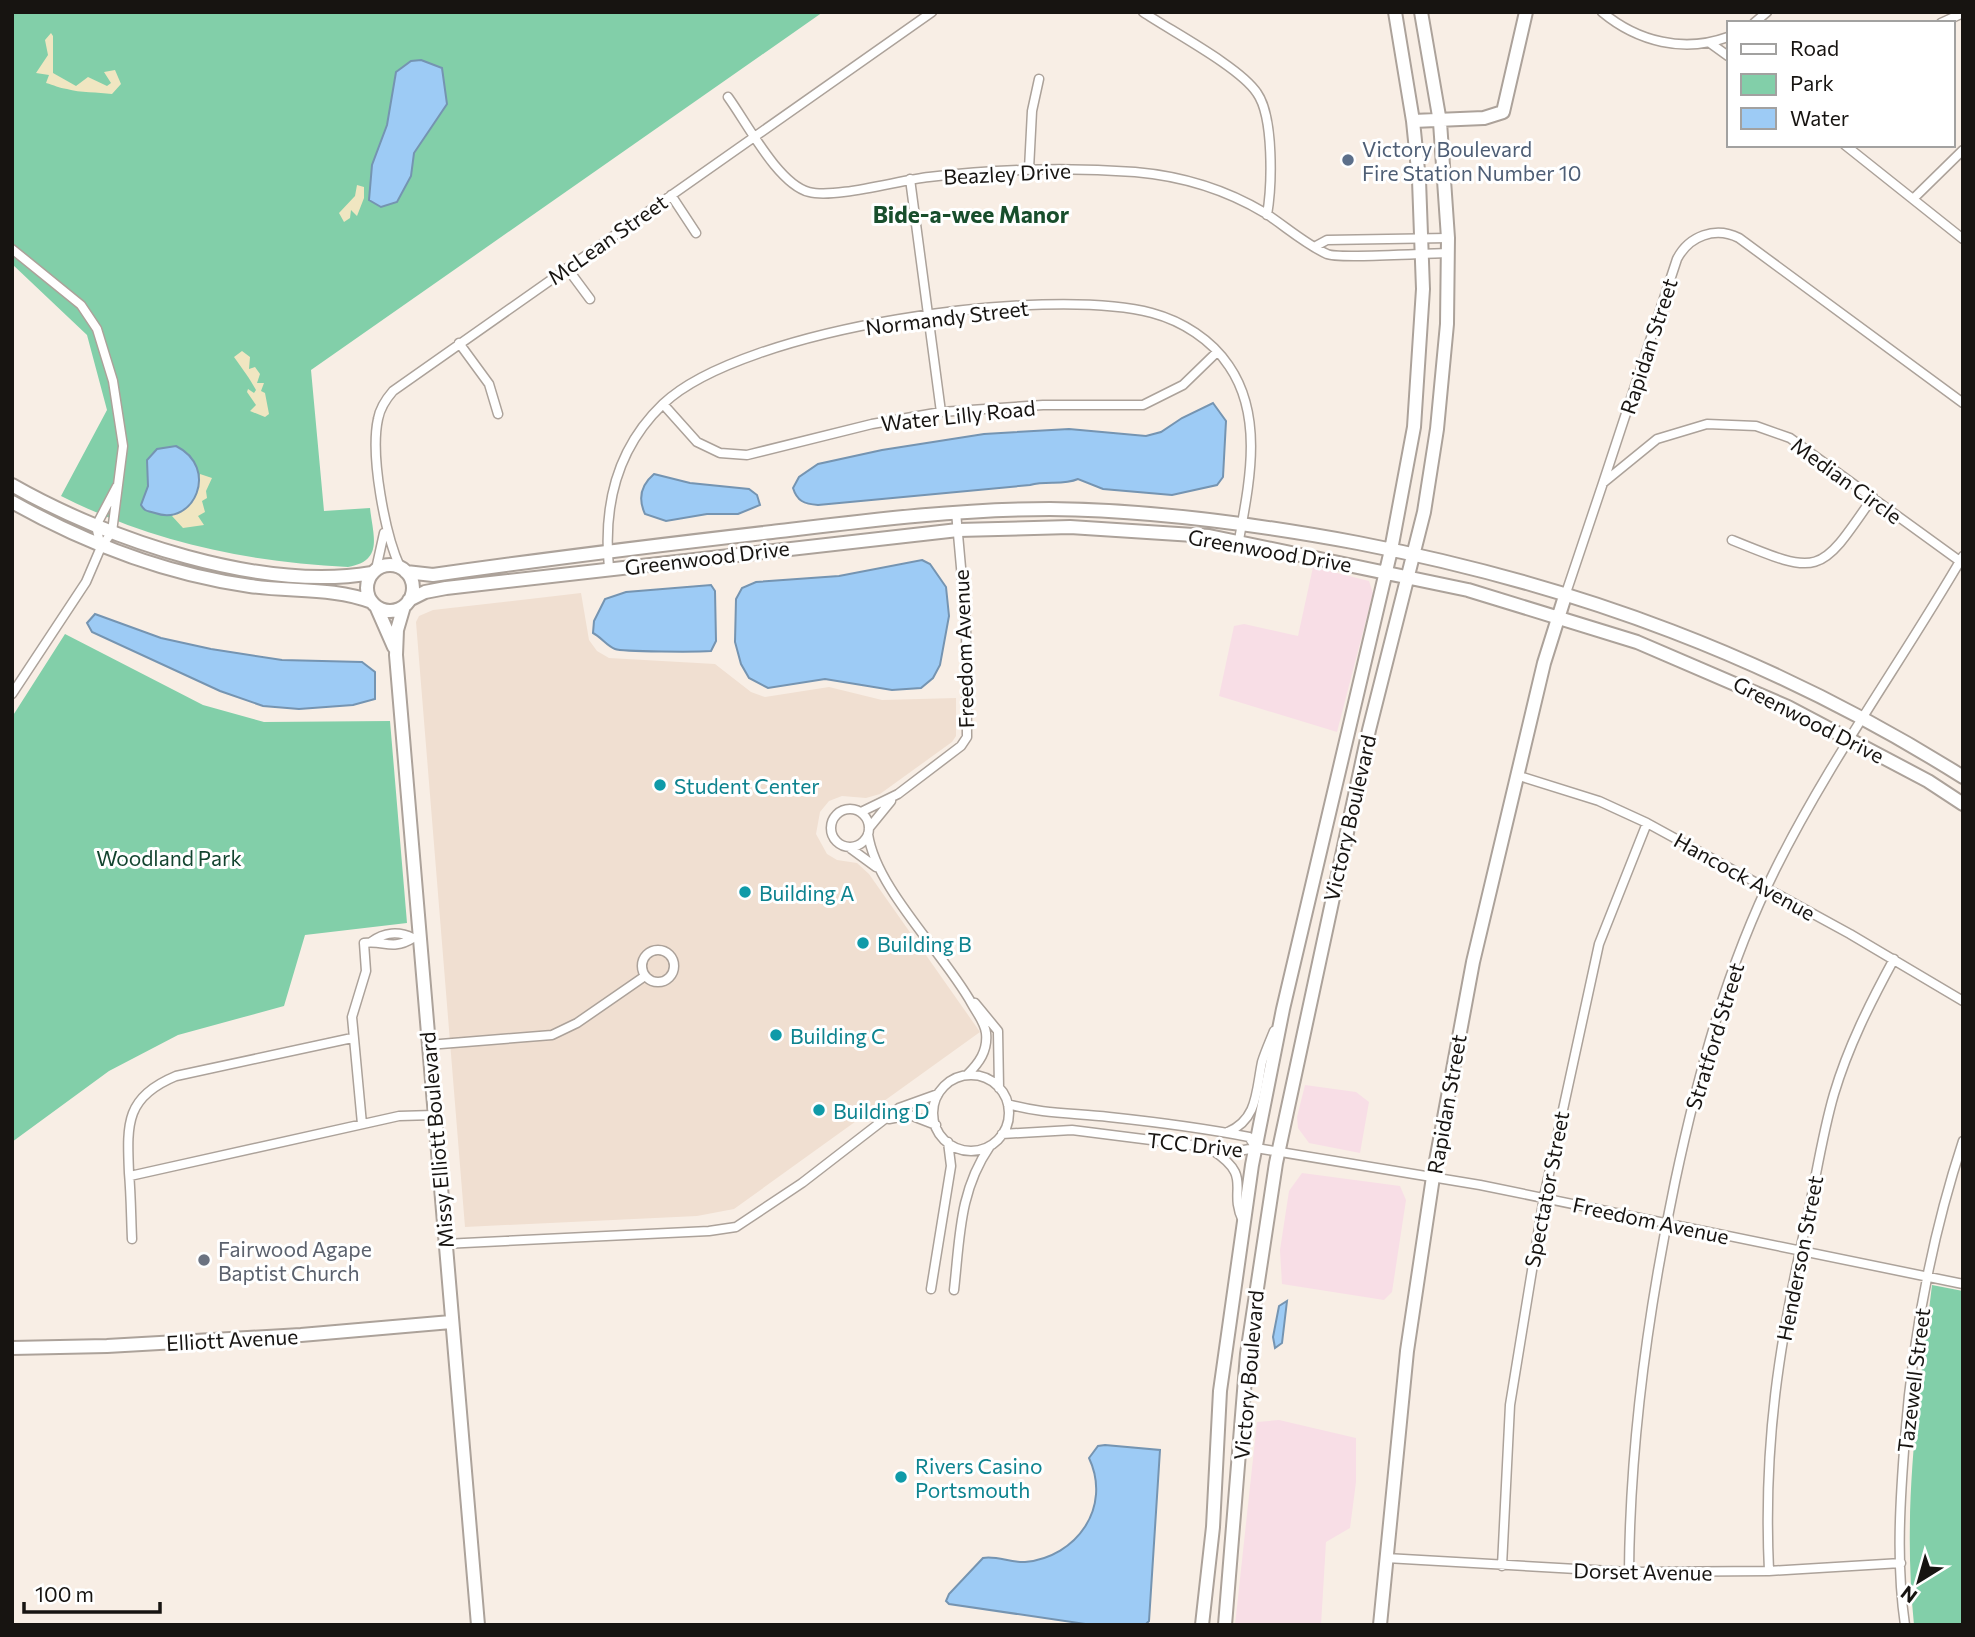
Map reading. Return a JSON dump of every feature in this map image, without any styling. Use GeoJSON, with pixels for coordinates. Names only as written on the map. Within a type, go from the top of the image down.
{"type":"FeatureCollection","features":[{"type":"Feature","properties":{"kind":"street","name":"McLean Street"},"geometry":{"type":"LineString","coordinates":[[374,571],[384,540],[377,443],[378,418],[393,391],[932,12]]}},
{"type":"Feature","properties":{"kind":"street"},"geometry":{"type":"LineString","coordinates":[[1143,12],[1230,69],[1258,94],[1266,123],[1270,181],[1267,215]]}},
{"type":"Feature","properties":{"kind":"street","name":"Victory Boulevard"},"geometry":{"type":"LineString","coordinates":[[1202,1625],[1213,1527],[1220,1391],[1243,1221],[1283,1009],[1391,550],[1416,412],[1422,336],[1421,254],[1413,121],[1395,12]]}},
{"type":"Feature","properties":{"kind":"street","name":"Victory Boulevard"},"geometry":{"type":"LineString","coordinates":[[1225,1625],[1247,1361],[1278,1152],[1337,870],[1413,554],[1437,429],[1447,324],[1448,238],[1440,122],[1421,12]]}},
{"type":"Feature","properties":{"kind":"street"},"geometry":{"type":"LineString","coordinates":[[1413,121],[1440,122],[1484,118],[1503,112],[1526,12]]}},
{"type":"Feature","properties":{"kind":"street"},"geometry":{"type":"LineString","coordinates":[[1602,12],[1626,30],[1659,41],[1696,45],[1727,37]]}},
{"type":"Feature","properties":{"kind":"street"},"geometry":{"type":"LineString","coordinates":[[1945,21],[1963,13]]}},
{"type":"Feature","properties":{"kind":"street"},"geometry":{"type":"LineString","coordinates":[[1710,43],[1727,55]]}},
{"type":"Feature","properties":{"kind":"street"},"geometry":{"type":"LineString","coordinates":[[1029,169],[1031,111],[1039,79]]}},
{"type":"Feature","properties":{"kind":"street","name":"Beazley Drive"},"geometry":{"type":"LineString","coordinates":[[728,97],[786,177],[810,192],[836,192],[910,179],[1029,169],[1123,171],[1180,178],[1231,195],[1328,255],[1448,253]]}},
{"type":"Feature","properties":{"kind":"street"},"geometry":{"type":"LineString","coordinates":[[1847,147],[1963,239]]}},
{"type":"Feature","properties":{"kind":"street"},"geometry":{"type":"LineString","coordinates":[[1913,200],[1963,150]]}},
{"type":"Feature","properties":{"kind":"street"},"geometry":{"type":"LineString","coordinates":[[910,179],[941,412]]}},
{"type":"Feature","properties":{"kind":"street"},"geometry":{"type":"LineString","coordinates":[[671,195],[696,233]]}},
{"type":"Feature","properties":{"kind":"street","name":"Rapidan Street"},"geometry":{"type":"LineString","coordinates":[[1603,483],[1677,259],[1695,238],[1718,233],[1739,238],[1963,403]]}},
{"type":"Feature","properties":{"kind":"street"},"geometry":{"type":"LineString","coordinates":[[1316,246],[1326,240],[1448,238]]}},
{"type":"Feature","properties":{"kind":"street"},"geometry":{"type":"LineString","coordinates":[[12,249],[81,305],[97,329],[113,382],[122,432],[123,464],[112,532],[101,547],[86,582],[12,694]]}},
{"type":"Feature","properties":{"kind":"street"},"geometry":{"type":"LineString","coordinates":[[567,268],[590,299]]}},
{"type":"Feature","properties":{"kind":"street","name":"Normandy Street"},"geometry":{"type":"LineString","coordinates":[[609,568],[608,512],[617,474],[634,439],[663,404],[706,374],[771,348],[854,327],[927,316],[1047,306],[1141,310],[1186,327],[1217,352],[1238,382],[1249,411],[1251,451],[1238,540]]}},
{"type":"Feature","properties":{"kind":"street"},"geometry":{"type":"LineString","coordinates":[[459,343],[489,384],[498,414]]}},
{"type":"Feature","properties":{"kind":"street","name":"Water Lilly Road"},"geometry":{"type":"LineString","coordinates":[[663,404],[697,442],[733,456],[747,455],[872,424],[941,412],[1043,405],[1143,405],[1182,385],[1217,352]]}},
{"type":"Feature","properties":{"kind":"street","name":"Median Circle"},"geometry":{"type":"LineString","coordinates":[[1566,593],[1603,483],[1638,452],[1673,432],[1707,424],[1738,423],[1790,438],[1962,560]]}},
{"type":"Feature","properties":{"kind":"street"},"geometry":{"type":"LineString","coordinates":[[101,547],[96,526],[118,485]]}},
{"type":"Feature","properties":{"kind":"street"},"geometry":{"type":"LineString","coordinates":[[14,493],[159,549],[240,568],[315,576],[374,571],[387,565],[403,570],[412,585],[406,603],[387,610],[345,594],[290,592],[194,576],[101,547],[14,493]]}},
{"type":"Feature","properties":{"kind":"street"},"geometry":{"type":"LineString","coordinates":[[1732,540],[1787,563],[1816,564],[1835,552],[1873,498]]}},
{"type":"Feature","properties":{"kind":"street","name":"Greenwood Drive"},"geometry":{"type":"LineString","coordinates":[[403,570],[433,575],[608,551],[956,512],[1024,509],[1124,511],[1242,523],[1413,554],[1510,576],[1566,593],[1729,654],[1863,719],[1963,776]]}},
{"type":"Feature","properties":{"kind":"street","name":"Freedom Avenue"},"geometry":{"type":"LineString","coordinates":[[956,512],[966,623],[967,737],[961,746],[898,794],[861,812],[848,808],[832,819],[834,839],[878,869],[968,996],[998,1031],[999,1087]]}},
{"type":"Feature","properties":{"kind":"street","name":"McLean Street"},"geometry":{"type":"LineString","coordinates":[[384,520],[403,570]]}},
{"type":"Feature","properties":{"kind":"street","name":"Greenwood Drive"},"geometry":{"type":"LineString","coordinates":[[406,603],[425,592],[446,588],[958,530],[1070,527],[1238,540],[1408,576],[1558,615],[1637,642],[1729,679],[1851,739],[1963,804]]}},
{"type":"Feature","properties":{"kind":"street","name":"Stratford Street"},"geometry":{"type":"LineString","coordinates":[[1629,1572],[1637,1398],[1667,1223],[1701,1069],[1717,1014],[1766,888],[1851,739],[1962,560]]}},
{"type":"Feature","properties":{"kind":"street"},"geometry":{"type":"LineString","coordinates":[[374,571],[367,587],[374,604]]}},
{"type":"Feature","properties":{"kind":"street","name":"Rapidan Street"},"geometry":{"type":"LineString","coordinates":[[1380,1625],[1406,1351],[1433,1177],[1473,962],[1516,775],[1566,593]]}},
{"type":"Feature","properties":{"kind":"street","name":"Missy Elliott Boulevard"},"geometry":{"type":"LineString","coordinates":[[406,603],[397,631],[396,655],[416,938],[428,1045],[478,1625]]}},
{"type":"Feature","properties":{"kind":"street","name":"Missy Elliott Boulevard"},"geometry":{"type":"LineString","coordinates":[[374,604],[396,655]]}},
{"type":"Feature","properties":{"kind":"street","name":"Hancock Avenue"},"geometry":{"type":"LineString","coordinates":[[1516,775],[1599,801],[1647,823],[1894,959],[1963,1001]]}},
{"type":"Feature","properties":{"kind":"street","name":"Freedom Avenue"},"geometry":{"type":"LineString","coordinates":[[849,847],[861,844],[898,794]]}},
{"type":"Feature","properties":{"kind":"street","name":"Freedom Avenue"},"geometry":{"type":"LineString","coordinates":[[861,812],[869,831],[878,869]]}},
{"type":"Feature","properties":{"kind":"street","name":"Spectator Street"},"geometry":{"type":"LineString","coordinates":[[1502,1566],[1510,1405],[1544,1198],[1591,971],[1612,904],[1647,823]]}},
{"type":"Feature","properties":{"kind":"street"},"geometry":{"type":"LineString","coordinates":[[362,1124],[352,1017],[366,971],[367,942],[383,946],[403,944],[416,938]]}},
{"type":"Feature","properties":{"kind":"street"},"geometry":{"type":"LineString","coordinates":[[658,950],[671,957],[672,973],[665,981],[654,982],[645,976],[643,961],[649,953],[658,950]]}},
{"type":"Feature","properties":{"kind":"street","name":"Henderson Street"},"geometry":{"type":"LineString","coordinates":[[1769,1571],[1766,1476],[1772,1408],[1800,1251],[1835,1091],[1860,1024],[1894,959]]}},
{"type":"Feature","properties":{"kind":"street"},"geometry":{"type":"LineString","coordinates":[[428,1045],[552,1035],[578,1023],[645,976]]}},
{"type":"Feature","properties":{"kind":"street","name":"Freedom Avenue"},"geometry":{"type":"LineString","coordinates":[[967,1075],[979,1063],[986,1047],[986,1029],[968,996]]}},
{"type":"Feature","properties":{"kind":"street"},"geometry":{"type":"LineString","coordinates":[[1225,1133],[1247,1120],[1253,1112],[1263,1058],[1283,1009]]}},
{"type":"Feature","properties":{"kind":"street"},"geometry":{"type":"LineString","coordinates":[[132,1239],[127,1129],[142,1096],[156,1084],[176,1076],[352,1038]]}},
{"type":"Feature","properties":{"kind":"street"},"geometry":{"type":"LineString","coordinates":[[444,1244],[736,1227],[802,1183],[899,1108],[938,1094],[956,1078],[979,1076],[999,1087],[1008,1104],[1009,1114],[1002,1135],[990,1146],[974,1169],[964,1196],[954,1290]]}},
{"type":"Feature","properties":{"kind":"street"},"geometry":{"type":"LineString","coordinates":[[931,1289],[951,1166],[948,1142],[936,1125],[934,1105],[938,1094]]}},
{"type":"Feature","properties":{"kind":"street","name":"TCC Drive"},"geometry":{"type":"LineString","coordinates":[[1002,1135],[1025,1131],[1072,1130],[1246,1152],[1256,1148],[1249,1137],[1108,1117],[1051,1114],[1008,1104]]}},
{"type":"Feature","properties":{"kind":"street"},"geometry":{"type":"LineString","coordinates":[[130,1176],[399,1116],[434,1115]]}},
{"type":"Feature","properties":{"kind":"street"},"geometry":{"type":"LineString","coordinates":[[886,1120],[910,1115],[936,1125]]}},
{"type":"Feature","properties":{"kind":"street","name":"Tazewell Street"},"geometry":{"type":"LineString","coordinates":[[1905,1625],[1900,1563],[1908,1402],[1926,1276],[1963,1140]]}},
{"type":"Feature","properties":{"kind":"street"},"geometry":{"type":"LineString","coordinates":[[948,1142],[964,1150],[990,1146]]}},
{"type":"Feature","properties":{"kind":"street"},"geometry":{"type":"LineString","coordinates":[[1210,1148],[1228,1160],[1236,1172],[1240,1186],[1236,1207],[1243,1221]]}},
{"type":"Feature","properties":{"kind":"street","name":"Freedom Avenue"},"geometry":{"type":"LineString","coordinates":[[1256,1148],[1544,1198],[1963,1284]]}},
{"type":"Feature","properties":{"kind":"street","name":"Elliott Avenue"},"geometry":{"type":"LineString","coordinates":[[12,1348],[93,1347],[301,1335],[451,1322]]}},
{"type":"Feature","properties":{"kind":"street","name":"Dorset Avenue"},"geometry":{"type":"LineString","coordinates":[[1386,1558],[1629,1572],[1769,1571],[1900,1563]]}},
{"type":"Feature","properties":{"kind":"shaded area"},"geometry":{"type":"Polygon","coordinates":[[[1313,567],[1369,581],[1373,593],[1337,732],[1219,696],[1234,626],[1244,624],[1298,636],[1313,567]]]}},
{"type":"Feature","properties":{"kind":"shaded area"},"geometry":{"type":"Polygon","coordinates":[[[581,593],[589,640],[597,651],[609,658],[715,664],[751,692],[765,697],[829,687],[882,700],[956,698],[956,736],[952,742],[880,794],[866,798],[842,796],[829,801],[820,812],[816,834],[827,854],[837,860],[857,863],[869,874],[980,1032],[734,1209],[697,1216],[465,1227],[416,622],[419,616],[433,610],[581,593]]]}},
{"type":"Feature","properties":{"kind":"shaded area"},"geometry":{"type":"Polygon","coordinates":[[[1305,1085],[1356,1092],[1369,1102],[1360,1153],[1309,1143],[1298,1128],[1297,1117],[1305,1085]]]}},
{"type":"Feature","properties":{"kind":"shaded area"},"geometry":{"type":"Polygon","coordinates":[[[1302,1173],[1400,1186],[1406,1200],[1392,1292],[1384,1300],[1282,1284],[1280,1250],[1289,1191],[1302,1173]]]}},
{"type":"Feature","properties":{"kind":"shaded area"},"geometry":{"type":"Polygon","coordinates":[[[1279,1420],[1356,1438],[1356,1482],[1350,1528],[1326,1542],[1321,1625],[1235,1625],[1257,1422],[1279,1420]]]}},
{"type":"Feature","properties":{"kind":"green space"},"geometry":{"type":"Polygon","coordinates":[[[12,12],[823,12],[311,370],[324,511],[370,508],[374,537],[372,553],[359,564],[348,567],[273,560],[201,547],[130,526],[61,496],[107,410],[87,335],[12,264],[12,12]]]}},
{"type":"Feature","properties":{"kind":"green space","name":"Woodland Park"},"geometry":{"type":"Polygon","coordinates":[[[65,634],[203,705],[264,722],[390,721],[407,923],[305,935],[284,1006],[178,1035],[109,1071],[12,1142],[12,717],[65,634]]]}},
{"type":"Feature","properties":{"kind":"green space"},"geometry":{"type":"Polygon","coordinates":[[[1932,1285],[1963,1291],[1963,1625],[1914,1625],[1910,1538],[1913,1455],[1932,1285]]]}},
{"type":"Feature","properties":{"kind":"sand"},"geometry":{"type":"Polygon","coordinates":[[[51,33],[53,73],[76,86],[88,77],[107,86],[111,83],[104,72],[115,70],[121,84],[112,94],[72,90],[46,83],[49,75],[36,73],[48,55],[45,40],[51,33]]]}},
{"type":"Feature","properties":{"kind":"sand"},"geometry":{"type":"Polygon","coordinates":[[[357,185],[364,187],[364,198],[357,216],[351,210],[350,218],[344,222],[339,213],[355,196],[357,185]]]}},
{"type":"Feature","properties":{"kind":"sand"},"geometry":{"type":"Polygon","coordinates":[[[242,351],[250,357],[249,369],[255,367],[260,374],[257,383],[264,383],[261,391],[265,393],[269,414],[265,417],[250,411],[256,405],[247,392],[248,389],[254,393],[256,390],[234,357],[242,351]]]}},
{"type":"Feature","properties":{"kind":"sand"},"geometry":{"type":"Polygon","coordinates":[[[200,474],[212,478],[206,491],[207,498],[202,501],[205,512],[198,516],[204,525],[183,528],[172,516],[196,496],[200,474]]]}},
{"type":"Feature","properties":{"kind":"water"},"geometry":{"type":"Polygon","coordinates":[[[421,60],[442,68],[447,104],[414,153],[411,176],[397,202],[381,207],[369,200],[372,165],[387,125],[396,72],[411,61],[421,60]]]}},
{"type":"Feature","properties":{"kind":"water"},"geometry":{"type":"Polygon","coordinates":[[[1213,403],[1226,421],[1223,477],[1217,485],[1172,495],[1103,489],[1078,479],[818,505],[802,501],[793,488],[799,477],[818,464],[882,450],[984,434],[1069,429],[1146,436],[1161,432],[1213,403]]]}},
{"type":"Feature","properties":{"kind":"water"},"geometry":{"type":"Polygon","coordinates":[[[176,446],[189,456],[197,468],[197,493],[181,512],[169,515],[146,510],[141,505],[148,486],[147,460],[157,449],[176,446]]]}},
{"type":"Feature","properties":{"kind":"water"},"geometry":{"type":"Polygon","coordinates":[[[654,474],[690,483],[749,489],[757,495],[760,505],[738,514],[707,514],[666,521],[645,514],[643,508],[641,498],[644,488],[654,474]]]}},
{"type":"Feature","properties":{"kind":"water"},"geometry":{"type":"Polygon","coordinates":[[[922,560],[930,564],[946,587],[949,616],[940,665],[933,678],[921,688],[892,690],[825,679],[768,688],[749,678],[741,664],[735,642],[736,599],[742,588],[756,582],[839,576],[922,560]]]}},
{"type":"Feature","properties":{"kind":"water"},"geometry":{"type":"Polygon","coordinates":[[[711,585],[715,591],[716,641],[711,651],[621,650],[612,648],[593,633],[594,621],[605,599],[626,592],[711,585]]]}},
{"type":"Feature","properties":{"kind":"water"},"geometry":{"type":"Polygon","coordinates":[[[95,614],[161,638],[211,649],[282,660],[362,662],[375,672],[375,699],[353,705],[299,709],[263,706],[220,691],[92,632],[87,623],[95,614]]]}},
{"type":"Feature","properties":{"kind":"water"},"geometry":{"type":"Polygon","coordinates":[[[1287,1301],[1282,1343],[1275,1348],[1273,1337],[1279,1306],[1287,1301]]]}},
{"type":"Feature","properties":{"kind":"water"},"geometry":{"type":"Polygon","coordinates":[[[1098,1446],[1160,1450],[1149,1621],[1145,1625],[1092,1625],[949,1604],[946,1601],[949,1594],[983,1558],[1025,1562],[1060,1551],[1074,1540],[1093,1511],[1095,1476],[1089,1458],[1098,1446]]]}},
{"type":"Feature","properties":{"kind":"place","name":"Victory Boulevard Fire Station Number 10"},"geometry":{"type":"Point","coordinates":[1348,160]}},
{"type":"Feature","properties":{"kind":"place","name":"Student Center"},"geometry":{"type":"Point","coordinates":[660,785]}},
{"type":"Feature","properties":{"kind":"place","name":"Building A"},"geometry":{"type":"Point","coordinates":[745,892]}},
{"type":"Feature","properties":{"kind":"place","name":"Building B"},"geometry":{"type":"Point","coordinates":[863,943]}},
{"type":"Feature","properties":{"kind":"place","name":"Building C"},"geometry":{"type":"Point","coordinates":[776,1035]}},
{"type":"Feature","properties":{"kind":"place","name":"Building D"},"geometry":{"type":"Point","coordinates":[819,1110]}},
{"type":"Feature","properties":{"kind":"place","name":"Fairwood Agape Baptist Church"},"geometry":{"type":"Point","coordinates":[204,1260]}},
{"type":"Feature","properties":{"kind":"place","name":"Rivers Casino Portsmouth"},"geometry":{"type":"Point","coordinates":[901,1477]}},
{"type":"Feature","properties":{"kind":"district","name":"Bide-a-wee Manor"},"geometry":{"type":"Point","coordinates":[971,214]}}]}
